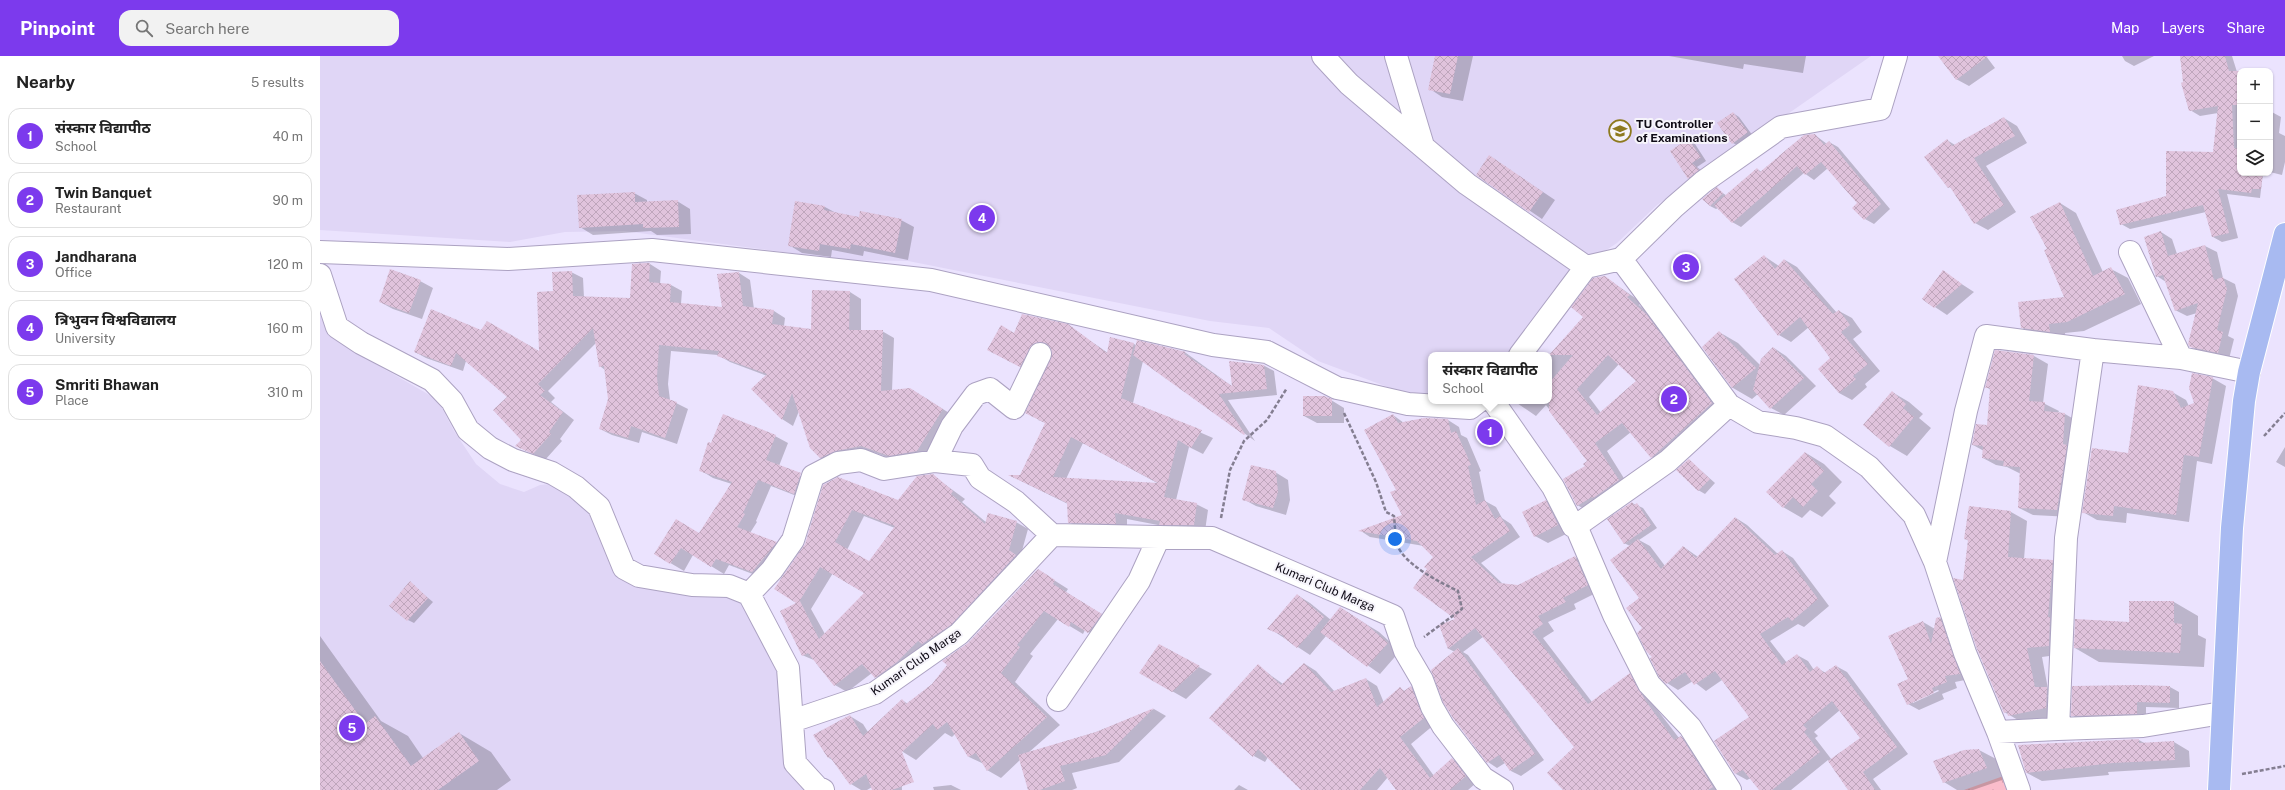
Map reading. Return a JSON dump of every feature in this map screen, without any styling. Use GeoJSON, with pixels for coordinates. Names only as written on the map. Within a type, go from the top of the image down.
{"type":"FeatureCollection","features":[{"type":"Feature","properties":{"kind":"main road"},"geometry":{"type":"LineString","coordinates":[[2219,790],[2232,528],[2249,372],[2285,234]]}},
{"type":"Feature","properties":{"kind":"street"},"geometry":{"type":"LineString","coordinates":[[1323,56],[1349,84],[1466,184],[1586,267]]}},
{"type":"Feature","properties":{"kind":"street"},"geometry":{"type":"LineString","coordinates":[[1396,56],[1422,146]]}},
{"type":"Feature","properties":{"kind":"street"},"geometry":{"type":"LineString","coordinates":[[1522,352],[1586,267],[1621,259],[1674,207],[1704,182],[1781,127],[1880,109],[1896,56]]}},
{"type":"Feature","properties":{"kind":"street"},"geometry":{"type":"LineString","coordinates":[[320,252],[508,259],[652,250],[932,280],[1213,345],[1266,352],[1337,388],[1408,404],[1470,408],[1475,404]]}},
{"type":"Feature","properties":{"kind":"street"},"geometry":{"type":"LineString","coordinates":[[2130,252],[2181,358]]}},
{"type":"Feature","properties":{"kind":"street"},"geometry":{"type":"LineString","coordinates":[[1621,259],[1729,405],[1758,422],[1796,428],[1825,436],[1870,467],[1914,515],[1935,562],[1965,653],[1998,732],[2018,790]]}},
{"type":"Feature","properties":{"kind":"street"},"geometry":{"type":"LineString","coordinates":[[320,275],[337,327],[361,343],[432,380],[452,401],[468,430],[490,448],[513,460],[552,473],[576,487],[599,507],[624,568],[639,576],[692,585],[729,586],[749,594],[788,668],[795,763],[817,787],[823,790]]}},
{"type":"Feature","properties":{"kind":"street"},"geometry":{"type":"LineString","coordinates":[[1935,562],[1966,411],[1986,336],[2093,350],[2181,358],[2249,372]]}},
{"type":"Feature","properties":{"kind":"street"},"geometry":{"type":"LineString","coordinates":[[2058,729],[2066,538],[2093,350]]}},
{"type":"Feature","properties":{"kind":"street"},"geometry":{"type":"LineString","coordinates":[[935,461],[952,426],[976,394],[990,389],[1014,408],[1040,354]]}},
{"type":"Feature","properties":{"kind":"street"},"geometry":{"type":"LineString","coordinates":[[1495,404],[1553,487],[1573,526],[1576,526],[1614,615],[1648,684],[1690,727],[1730,790]]}},
{"type":"Feature","properties":{"kind":"street"},"geometry":{"type":"LineString","coordinates":[[1576,526],[1668,461],[1729,405]]}},
{"type":"Feature","properties":{"kind":"street"},"geometry":{"type":"LineString","coordinates":[[749,594],[772,570],[793,540],[813,476],[838,463],[861,460],[884,468],[935,461],[972,465],[980,478],[1016,502],[1052,535]]}},
{"type":"Feature","properties":{"kind":"street","name":"Kumari Club Marga"},"geometry":{"type":"LineString","coordinates":[[792,722],[874,693],[959,634],[1052,535],[1215,539],[1393,616],[1405,651],[1422,680],[1432,707],[1443,726],[1483,778],[1502,790]]}},
{"type":"Feature","properties":{"kind":"street"},"geometry":{"type":"LineString","coordinates":[[1058,700],[1139,582],[1158,537]]}},
{"type":"Feature","properties":{"kind":"street"},"geometry":{"type":"LineString","coordinates":[[1998,732],[2143,726],[2222,713]]}},
{"type":"Feature","properties":{"kind":"path"},"geometry":{"type":"LineString","coordinates":[[1215,539],[1226,500],[1230,470],[1244,441],[1267,420],[1299,368]]}},
{"type":"Feature","properties":{"kind":"path"},"geometry":{"type":"LineString","coordinates":[[1347,390],[1341,396],[1340,405],[1376,482],[1386,512],[1394,516],[1398,545],[1412,564],[1434,579],[1458,591],[1462,609],[1405,651]]}},
{"type":"Feature","properties":{"kind":"path"},"geometry":{"type":"LineString","coordinates":[[2254,772],[2285,766]]}},
{"type":"Feature","properties":{"kind":"shaded area"},"geometry":{"type":"Polygon","coordinates":[[[320,56],[1871,56],[1657,205],[1617,243],[1573,272],[1508,352],[1428,352],[1428,395],[1393,389],[1318,361],[1269,328],[1210,321],[908,261],[844,260],[624,231],[565,232],[510,242],[320,230],[320,56]]]}},
{"type":"Feature","properties":{"kind":"shaded area"},"geometry":{"type":"Polygon","coordinates":[[[320,293],[351,343],[374,363],[433,397],[442,408],[454,431],[476,464],[500,484],[524,492],[540,485],[559,483],[578,491],[620,562],[740,598],[776,645],[807,790],[320,790],[320,293]]]}},
{"type":"Feature","properties":{"kind":"green space"},"geometry":{"type":"Polygon","coordinates":[[[2012,773],[2022,790],[1964,790],[2012,773]]]}},
{"type":"Feature","properties":{"kind":"building"},"geometry":{"type":"Polygon","coordinates":[[[1435,56],[1458,56],[1450,94],[1428,90],[1435,56]]]}},
{"type":"Feature","properties":{"kind":"building"},"geometry":{"type":"Polygon","coordinates":[[[1938,56],[1988,56],[1956,80],[1938,56]]]}},
{"type":"Feature","properties":{"kind":"building"},"geometry":{"type":"Polygon","coordinates":[[[2180,56],[2225,56],[2229,71],[2237,71],[2237,105],[2232,105],[2234,148],[2237,148],[2237,176],[2263,176],[2261,189],[2252,189],[2251,193],[2218,189],[2229,233],[2212,237],[2203,205],[2120,225],[2116,210],[2166,196],[2166,151],[2213,152],[2218,106],[2189,111],[2181,83],[2183,82],[2180,56]]]}},
{"type":"Feature","properties":{"kind":"building"},"geometry":{"type":"Polygon","coordinates":[[[1733,112],[1748,132],[1732,144],[1717,123],[1733,112]]]}},
{"type":"Feature","properties":{"kind":"building"},"geometry":{"type":"Polygon","coordinates":[[[2004,117],[2015,136],[1974,158],[2004,205],[1974,224],[1950,187],[1948,188],[1924,157],[1947,139],[1952,146],[2004,117]]]}},
{"type":"Feature","properties":{"kind":"building"},"geometry":{"type":"Polygon","coordinates":[[[1815,134],[1824,145],[1829,141],[1881,204],[1864,220],[1852,208],[1857,203],[1821,162],[1805,175],[1797,166],[1732,223],[1714,205],[1757,168],[1760,172],[1804,135],[1815,134]]]}},
{"type":"Feature","properties":{"kind":"building"},"geometry":{"type":"Polygon","coordinates":[[[1688,139],[1701,157],[1692,163],[1699,170],[1688,179],[1670,151],[1688,139]]]}},
{"type":"Feature","properties":{"kind":"building"},"geometry":{"type":"Polygon","coordinates":[[[1489,155],[1543,192],[1529,212],[1476,175],[1489,155]]]}},
{"type":"Feature","properties":{"kind":"building"},"geometry":{"type":"Polygon","coordinates":[[[1717,187],[1723,193],[1710,206],[1702,199],[1717,187]]]}},
{"type":"Feature","properties":{"kind":"building"},"geometry":{"type":"Polygon","coordinates":[[[635,192],[635,202],[678,200],[679,227],[643,228],[643,224],[579,228],[577,195],[635,192]]]}},
{"type":"Feature","properties":{"kind":"building"},"geometry":{"type":"Polygon","coordinates":[[[795,201],[825,206],[824,210],[859,217],[860,211],[902,219],[895,253],[851,244],[850,249],[820,244],[819,251],[788,246],[795,201]]]}},
{"type":"Feature","properties":{"kind":"building"},"geometry":{"type":"Polygon","coordinates":[[[2060,202],[2093,276],[2111,267],[2125,294],[2067,322],[2049,324],[2050,332],[2021,328],[2018,302],[2064,297],[2044,250],[2047,249],[2030,217],[2060,202]]]}},
{"type":"Feature","properties":{"kind":"building"},"geometry":{"type":"Polygon","coordinates":[[[2161,231],[2168,256],[2205,245],[2214,280],[2223,277],[2227,289],[2217,330],[2223,332],[2218,353],[2190,347],[2188,344],[2198,303],[2175,311],[2163,275],[2156,277],[2144,237],[2161,231]]]}},
{"type":"Feature","properties":{"kind":"building"},"geometry":{"type":"Polygon","coordinates":[[[1764,255],[1775,269],[1784,259],[1833,314],[1839,310],[1850,325],[1841,332],[1868,364],[1853,376],[1856,379],[1839,393],[1818,369],[1830,358],[1800,317],[1778,336],[1734,279],[1764,255]]]}},
{"type":"Feature","properties":{"kind":"building"},"geometry":{"type":"Polygon","coordinates":[[[650,263],[649,282],[671,284],[670,302],[722,307],[717,274],[739,272],[743,306],[774,310],[772,324],[811,329],[812,290],[850,291],[849,330],[883,330],[881,391],[910,388],[943,409],[917,451],[889,456],[861,446],[836,451],[820,458],[810,448],[792,393],[782,420],[751,389],[767,374],[717,356],[719,351],[659,345],[657,377],[659,396],[677,402],[665,438],[631,426],[628,438],[599,429],[608,399],[604,366],[599,367],[593,328],[538,384],[545,391],[540,395],[563,412],[549,432],[551,434],[533,454],[515,446],[521,440],[493,410],[507,397],[456,353],[451,366],[414,352],[431,309],[481,330],[487,321],[539,351],[537,292],[553,291],[552,272],[572,271],[573,296],[630,298],[632,264],[650,263]]]}},
{"type":"Feature","properties":{"kind":"building"},"geometry":{"type":"Polygon","coordinates":[[[390,269],[421,280],[409,313],[379,302],[390,269]]]}},
{"type":"Feature","properties":{"kind":"building"},"geometry":{"type":"Polygon","coordinates":[[[1943,270],[1962,284],[1934,308],[1922,299],[1943,270]]]}},
{"type":"Feature","properties":{"kind":"building"},"geometry":{"type":"Polygon","coordinates":[[[1605,276],[1630,295],[1627,297],[1647,315],[1712,403],[1651,458],[1622,423],[1595,443],[1619,480],[1593,498],[1592,497],[1577,506],[1563,479],[1585,466],[1583,464],[1587,461],[1549,411],[1549,404],[1552,404],[1552,380],[1573,355],[1552,355],[1552,352],[1583,317],[1571,307],[1593,278],[1605,276]],[[1608,355],[1577,389],[1597,415],[1636,381],[1608,355]]]}},
{"type":"Feature","properties":{"kind":"building"},"geometry":{"type":"Polygon","coordinates":[[[1022,314],[1068,324],[1107,353],[1110,337],[1134,343],[1121,398],[1202,430],[1191,448],[1178,440],[1164,497],[1197,503],[1194,525],[1159,525],[1160,521],[1115,513],[1116,524],[1068,523],[1067,503],[1008,475],[1020,475],[1045,423],[1025,413],[1052,353],[1050,347],[1046,343],[1039,342],[1033,344],[1020,367],[987,350],[1001,325],[1014,333],[1022,314]],[[1071,437],[1053,477],[1158,483],[1071,437]]]}},
{"type":"Feature","properties":{"kind":"building"},"geometry":{"type":"Polygon","coordinates":[[[1719,331],[1756,368],[1732,388],[1702,347],[1719,331]]]}},
{"type":"Feature","properties":{"kind":"building"},"geometry":{"type":"Polygon","coordinates":[[[1137,340],[1186,352],[1184,354],[1232,386],[1229,361],[1264,365],[1267,389],[1219,394],[1245,434],[1244,435],[1133,355],[1137,340]]]}},
{"type":"Feature","properties":{"kind":"building"},"geometry":{"type":"Polygon","coordinates":[[[1773,347],[1804,378],[1770,409],[1753,390],[1761,359],[1773,347]]]}},
{"type":"Feature","properties":{"kind":"building"},"geometry":{"type":"Polygon","coordinates":[[[1995,350],[2034,355],[2029,401],[2045,402],[2044,411],[2065,413],[2063,444],[2067,445],[2057,510],[2018,508],[2020,467],[2003,466],[2004,461],[1982,458],[1983,446],[1972,445],[1976,424],[1987,425],[1990,388],[1985,388],[1995,350]]]}},
{"type":"Feature","properties":{"kind":"building"},"geometry":{"type":"Polygon","coordinates":[[[2192,373],[2213,377],[2199,457],[2184,455],[2176,515],[2114,506],[2113,516],[2082,513],[2092,448],[2128,453],[2138,385],[2173,391],[2181,408],[2194,403],[2189,388],[2192,373]]]}},
{"type":"Feature","properties":{"kind":"building"},"geometry":{"type":"Polygon","coordinates":[[[1892,391],[1906,404],[1903,408],[1914,417],[1889,447],[1863,425],[1892,391]]]}},
{"type":"Feature","properties":{"kind":"building"},"geometry":{"type":"Polygon","coordinates":[[[1303,396],[1324,396],[1332,399],[1332,416],[1303,416],[1303,396]]]}},
{"type":"Feature","properties":{"kind":"building"},"geometry":{"type":"Polygon","coordinates":[[[723,414],[776,435],[766,460],[801,473],[794,494],[758,480],[743,513],[745,514],[737,527],[777,542],[752,572],[716,559],[711,567],[681,548],[670,564],[654,554],[676,519],[699,533],[732,482],[699,471],[708,442],[711,443],[723,414]]]}},
{"type":"Feature","properties":{"kind":"building"},"geometry":{"type":"Polygon","coordinates":[[[1393,414],[1398,423],[1424,418],[1448,419],[1451,433],[1456,431],[1471,465],[1468,466],[1476,505],[1485,500],[1495,519],[1500,516],[1510,531],[1471,557],[1499,583],[1518,585],[1575,556],[1588,585],[1563,598],[1566,602],[1538,616],[1543,624],[1532,632],[1588,704],[1630,673],[1645,700],[1674,740],[1681,736],[1713,787],[1708,790],[1563,790],[1547,773],[1574,747],[1475,628],[1448,649],[1439,625],[1455,619],[1413,588],[1427,569],[1424,567],[1433,557],[1417,541],[1358,531],[1402,515],[1390,492],[1396,490],[1364,430],[1393,414]]]}},
{"type":"Feature","properties":{"kind":"building"},"geometry":{"type":"Polygon","coordinates":[[[1805,452],[1824,471],[1811,484],[1818,491],[1803,507],[1793,497],[1783,508],[1766,492],[1805,452]]]}},
{"type":"Feature","properties":{"kind":"building"},"geometry":{"type":"Polygon","coordinates":[[[1689,459],[1710,479],[1698,491],[1676,470],[1689,459]]]}},
{"type":"Feature","properties":{"kind":"building"},"geometry":{"type":"Polygon","coordinates":[[[1251,465],[1276,471],[1278,492],[1273,508],[1242,500],[1251,465]]]}},
{"type":"Feature","properties":{"kind":"building"},"geometry":{"type":"Polygon","coordinates":[[[933,474],[953,491],[951,494],[985,524],[988,513],[1017,521],[1009,550],[1016,555],[951,625],[922,644],[918,641],[897,662],[875,678],[862,664],[834,686],[808,653],[802,656],[780,611],[796,603],[774,589],[805,544],[823,485],[838,477],[898,500],[917,476],[933,474]],[[852,510],[835,542],[869,561],[895,526],[852,510]],[[820,567],[799,602],[800,601],[819,639],[864,593],[820,567]]]}},
{"type":"Feature","properties":{"kind":"building"},"geometry":{"type":"Polygon","coordinates":[[[1546,500],[1558,525],[1534,537],[1522,512],[1546,500]]]}},
{"type":"Feature","properties":{"kind":"building"},"geometry":{"type":"Polygon","coordinates":[[[1632,502],[1634,505],[1637,503],[1651,525],[1624,544],[1607,519],[1632,502]]]}},
{"type":"Feature","properties":{"kind":"building"},"geometry":{"type":"Polygon","coordinates":[[[1969,506],[2011,511],[2008,557],[2053,560],[2048,617],[2050,617],[2049,646],[2027,648],[2035,687],[2047,687],[2046,708],[2008,716],[2007,712],[2004,713],[1977,649],[1953,578],[1963,580],[1968,540],[1964,539],[1969,506]]]}},
{"type":"Feature","properties":{"kind":"building"},"geometry":{"type":"Polygon","coordinates":[[[1735,517],[1775,555],[1782,550],[1818,599],[1792,621],[1788,617],[1760,634],[1782,665],[1797,654],[1810,672],[1817,666],[1824,673],[1836,665],[1897,747],[1863,772],[1875,790],[1848,790],[1828,761],[1860,738],[1832,701],[1803,725],[1807,729],[1804,732],[1820,752],[1772,790],[1759,790],[1743,770],[1735,774],[1714,741],[1749,717],[1715,671],[1694,685],[1685,672],[1666,684],[1659,677],[1650,658],[1652,657],[1646,651],[1637,633],[1642,628],[1626,608],[1639,598],[1610,560],[1638,539],[1661,569],[1683,546],[1696,558],[1735,517]]]}},
{"type":"Feature","properties":{"kind":"building"},"geometry":{"type":"Polygon","coordinates":[[[1038,569],[1055,580],[1053,584],[1102,614],[1088,633],[1071,622],[1069,627],[1044,611],[1017,645],[1020,647],[1001,673],[1047,717],[987,771],[976,753],[968,757],[947,722],[937,730],[933,724],[902,752],[914,782],[892,790],[872,790],[866,774],[850,785],[830,757],[828,758],[813,735],[850,715],[863,736],[902,699],[906,704],[932,684],[947,665],[942,661],[968,643],[1038,569]]]}},
{"type":"Feature","properties":{"kind":"building"},"geometry":{"type":"Polygon","coordinates":[[[410,581],[428,598],[407,621],[389,606],[410,581]]]}},
{"type":"Feature","properties":{"kind":"building"},"geometry":{"type":"Polygon","coordinates":[[[1297,594],[1324,617],[1297,648],[1283,637],[1284,636],[1267,629],[1297,594]]]}},
{"type":"Feature","properties":{"kind":"building"},"geometry":{"type":"Polygon","coordinates":[[[2129,601],[2174,601],[2174,623],[2182,624],[2180,653],[2074,648],[2075,619],[2129,622],[2129,601]]]}},
{"type":"Feature","properties":{"kind":"building"},"geometry":{"type":"Polygon","coordinates":[[[1340,607],[1366,624],[1388,643],[1367,667],[1320,632],[1340,607]]]}},
{"type":"Feature","properties":{"kind":"building"},"geometry":{"type":"Polygon","coordinates":[[[1940,617],[1960,674],[1945,676],[1947,682],[1932,688],[1934,693],[1907,705],[1897,684],[1908,679],[1888,636],[1923,621],[1931,644],[1936,618],[1940,617]]]}},
{"type":"Feature","properties":{"kind":"building"},"geometry":{"type":"Polygon","coordinates":[[[1159,644],[1200,666],[1172,692],[1139,673],[1159,644]]]}},
{"type":"Feature","properties":{"kind":"building"},"geometry":{"type":"Polygon","coordinates":[[[1458,648],[1535,754],[1510,771],[1499,755],[1487,763],[1453,718],[1443,702],[1431,670],[1458,648]]]}},
{"type":"Feature","properties":{"kind":"building"},"geometry":{"type":"Polygon","coordinates":[[[320,661],[365,724],[375,716],[411,766],[459,732],[479,761],[438,790],[320,790],[320,661]]]}},
{"type":"Feature","properties":{"kind":"building"},"geometry":{"type":"Polygon","coordinates":[[[1304,663],[1331,692],[1366,678],[1377,707],[1400,687],[1404,691],[1411,686],[1424,718],[1400,737],[1430,778],[1452,758],[1466,776],[1450,790],[1396,790],[1380,768],[1360,790],[1301,790],[1258,749],[1253,757],[1209,718],[1258,664],[1281,685],[1304,663]]]}},
{"type":"Feature","properties":{"kind":"building"},"geometry":{"type":"Polygon","coordinates":[[[2072,686],[2170,686],[2170,703],[2137,702],[2137,714],[2071,716],[2072,686]]]}},
{"type":"Feature","properties":{"kind":"building"},"geometry":{"type":"Polygon","coordinates":[[[1154,708],[1106,755],[1060,766],[1065,781],[1040,790],[1028,790],[1018,755],[1096,732],[1154,708]]]}},
{"type":"Feature","properties":{"kind":"building"},"geometry":{"type":"Polygon","coordinates":[[[2139,739],[2139,743],[2174,741],[2175,760],[2113,763],[2026,773],[2018,745],[2139,739]]]}},
{"type":"Feature","properties":{"kind":"building"},"geometry":{"type":"Polygon","coordinates":[[[1979,749],[1987,768],[1943,783],[1933,761],[1964,750],[1979,749]]]}},
{"type":"Feature","properties":{"kind":"place","name":"TU Controller of Examinations"},"geometry":{"type":"Point","coordinates":[1620,131]}},
{"type":"Feature","properties":{"kind":"place","name":"त्रिभुवन विश्वविद्यालय"},"geometry":{"type":"Point","coordinates":[982,218]}},
{"type":"Feature","properties":{"kind":"place","name":"Jandharana"},"geometry":{"type":"Point","coordinates":[1686,267]}},
{"type":"Feature","properties":{"kind":"place","name":"Twin Banquet"},"geometry":{"type":"Point","coordinates":[1674,399]}},
{"type":"Feature","properties":{"kind":"place","name":"संस्कार विद्यापीठ"},"geometry":{"type":"Point","coordinates":[1490,432]}},
{"type":"Feature","properties":{"kind":"place","name":"Smriti Bhawan"},"geometry":{"type":"Point","coordinates":[352,728]}}]}
